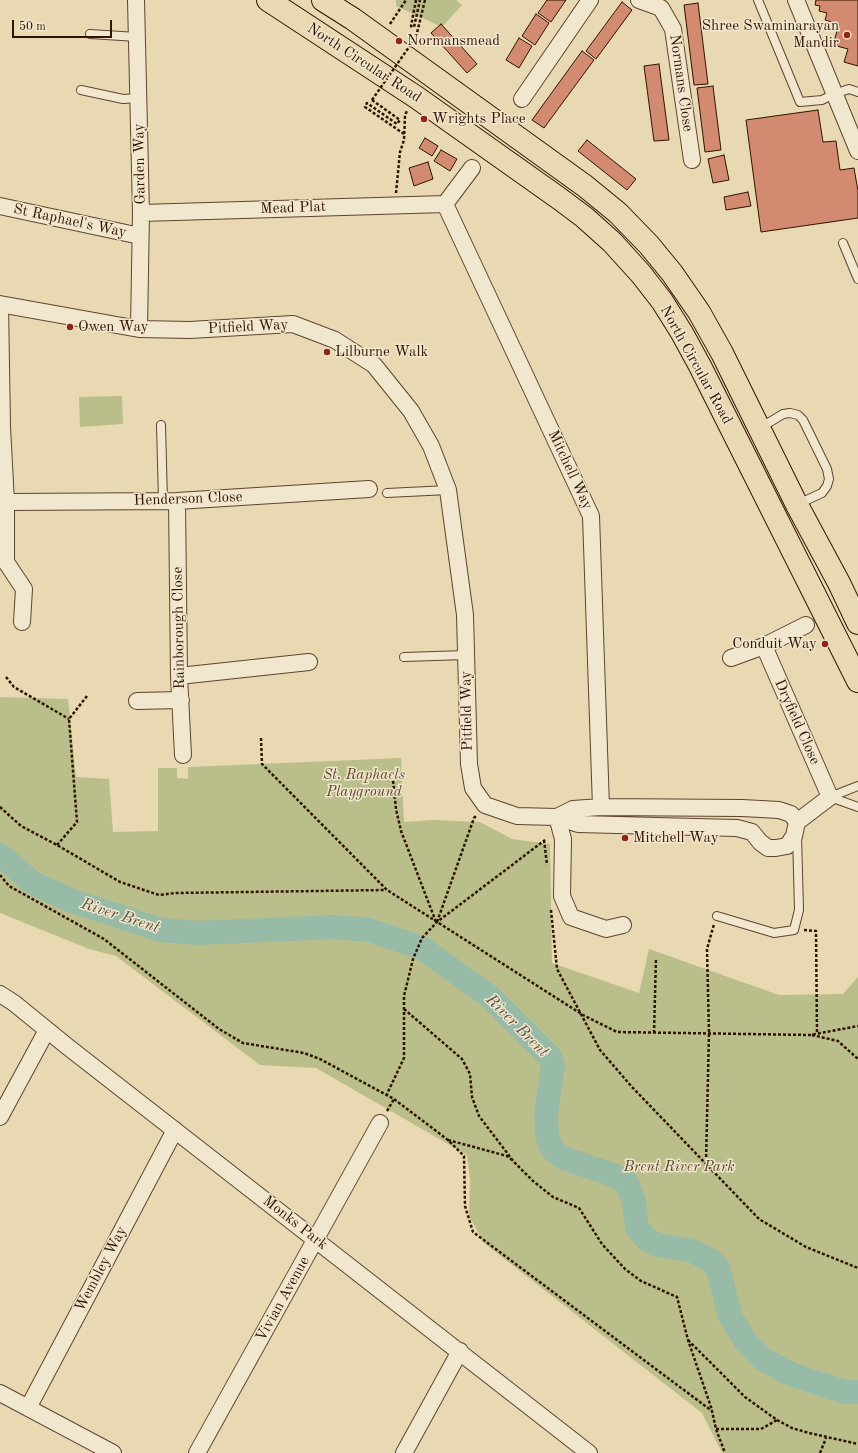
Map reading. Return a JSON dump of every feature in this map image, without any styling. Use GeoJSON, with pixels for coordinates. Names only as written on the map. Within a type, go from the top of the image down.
{"type":"FeatureCollection","features":[{"type":"Feature","properties":{"kind":"highway","name":"North Circular Road"},"geometry":{"type":"LineString","coordinates":[[268,0],[416,97],[560,199],[584,217],[612,242],[641,274],[662,301],[700,366],[858,681]]}},
{"type":"Feature","properties":{"kind":"highway","name":"North Circular Road"},"geometry":{"type":"LineString","coordinates":[[323,0],[353,19],[585,186],[618,213],[649,245],[668,267],[699,312],[722,353],[797,505],[857,614]]}},
{"type":"Feature","properties":{"kind":"street","name":"Garden Way"},"geometry":{"type":"LineString","coordinates":[[136,0],[141,212],[139,329]]}},
{"type":"Feature","properties":{"kind":"street"},"geometry":{"type":"LineString","coordinates":[[522,99],[590,0]]}},
{"type":"Feature","properties":{"kind":"street","name":"Normans Close"},"geometry":{"type":"LineString","coordinates":[[639,0],[661,8],[673,28],[692,160]]}},
{"type":"Feature","properties":{"kind":"street"},"geometry":{"type":"LineString","coordinates":[[796,0],[858,151]]}},
{"type":"Feature","properties":{"kind":"street"},"geometry":{"type":"LineString","coordinates":[[446,204],[472,168]]}},
{"type":"Feature","properties":{"kind":"street","name":"Mead Plat"},"geometry":{"type":"LineString","coordinates":[[141,212],[446,204]]}},
{"type":"Feature","properties":{"kind":"street","name":"Mitchell Way"},"geometry":{"type":"LineString","coordinates":[[446,204],[591,516],[601,807]]}},
{"type":"Feature","properties":{"kind":"street","name":"St Raphael's Way"},"geometry":{"type":"LineString","coordinates":[[0,206],[140,236]]}},
{"type":"Feature","properties":{"kind":"street"},"geometry":{"type":"LineString","coordinates":[[0,304],[1,427],[6,502],[6,562],[24,589],[22,622]]}},
{"type":"Feature","properties":{"kind":"street","name":"Pitfield Way"},"geometry":{"type":"LineString","coordinates":[[0,304],[139,329],[190,330],[292,324],[335,340],[374,365],[411,412],[431,446],[448,490],[465,615],[469,764],[473,788],[485,805]]}},
{"type":"Feature","properties":{"kind":"street","name":"Henderson Close"},"geometry":{"type":"LineString","coordinates":[[6,502],[170,501],[369,489]]}},
{"type":"Feature","properties":{"kind":"street","name":"Rainborough Close"},"geometry":{"type":"LineString","coordinates":[[170,501],[183,755]]}},
{"type":"Feature","properties":{"kind":"street"},"geometry":{"type":"LineString","coordinates":[[731,658],[764,646],[806,625]]}},
{"type":"Feature","properties":{"kind":"street","name":"Dryfield Close"},"geometry":{"type":"LineString","coordinates":[[764,646],[830,797]]}},
{"type":"Feature","properties":{"kind":"street"},"geometry":{"type":"LineString","coordinates":[[179,676],[309,662]]}},
{"type":"Feature","properties":{"kind":"street"},"geometry":{"type":"LineString","coordinates":[[137,701],[181,700]]}},
{"type":"Feature","properties":{"kind":"street"},"geometry":{"type":"LineString","coordinates":[[485,805],[517,816],[557,817],[578,824],[737,828],[752,832],[760,842],[768,848],[776,848],[787,846],[794,836],[797,822],[830,797]]}},
{"type":"Feature","properties":{"kind":"street"},"geometry":{"type":"LineString","coordinates":[[557,817],[573,809],[601,807],[742,808],[779,810],[791,814],[797,822]]}},
{"type":"Feature","properties":{"kind":"street"},"geometry":{"type":"LineString","coordinates":[[557,817],[563,839],[562,896],[571,917],[606,929],[623,925]]}},
{"type":"Feature","properties":{"kind":"street","name":"Monks Park"},"geometry":{"type":"LineString","coordinates":[[0,994],[14,1003],[460,1351],[588,1453]]}},
{"type":"Feature","properties":{"kind":"street"},"geometry":{"type":"LineString","coordinates":[[0,1117],[47,1030]]}},
{"type":"Feature","properties":{"kind":"street","name":"Vivian Avenue"},"geometry":{"type":"LineString","coordinates":[[197,1453],[380,1123]]}},
{"type":"Feature","properties":{"kind":"street","name":"Wembley Way"},"geometry":{"type":"LineString","coordinates":[[28,1408],[175,1130]]}},
{"type":"Feature","properties":{"kind":"street"},"geometry":{"type":"LineString","coordinates":[[404,1453],[460,1351]]}},
{"type":"Feature","properties":{"kind":"street"},"geometry":{"type":"LineString","coordinates":[[0,1393],[113,1453]]}},
{"type":"Feature","properties":{"kind":"lane"},"geometry":{"type":"LineString","coordinates":[[758,0],[800,102],[822,100],[849,89],[858,92]]}},
{"type":"Feature","properties":{"kind":"lane"},"geometry":{"type":"LineString","coordinates":[[90,34],[137,37]]}},
{"type":"Feature","properties":{"kind":"lane"},"geometry":{"type":"LineString","coordinates":[[81,90],[123,99],[138,98]]}},
{"type":"Feature","properties":{"kind":"lane"},"geometry":{"type":"LineString","coordinates":[[843,243],[858,279]]}},
{"type":"Feature","properties":{"kind":"lane"},"geometry":{"type":"LineString","coordinates":[[759,428],[783,414],[790,412],[798,415],[803,420],[827,469],[829,478],[827,486],[822,493],[797,505]]}},
{"type":"Feature","properties":{"kind":"lane"},"geometry":{"type":"LineString","coordinates":[[161,425],[170,501]]}},
{"type":"Feature","properties":{"kind":"lane"},"geometry":{"type":"LineString","coordinates":[[387,493],[448,490]]}},
{"type":"Feature","properties":{"kind":"lane"},"geometry":{"type":"LineString","coordinates":[[404,657],[466,655]]}},
{"type":"Feature","properties":{"kind":"lane"},"geometry":{"type":"LineString","coordinates":[[830,797],[858,786]]}},
{"type":"Feature","properties":{"kind":"lane"},"geometry":{"type":"LineString","coordinates":[[830,797],[858,808]]}},
{"type":"Feature","properties":{"kind":"lane"},"geometry":{"type":"LineString","coordinates":[[717,916],[774,933],[794,930],[799,910],[797,822]]}},
{"type":"Feature","properties":{"kind":"path"},"geometry":{"type":"LineString","coordinates":[[388,27],[406,0]]}},
{"type":"Feature","properties":{"kind":"path"},"geometry":{"type":"LineString","coordinates":[[416,0],[411,26],[414,27],[420,0]]}},
{"type":"Feature","properties":{"kind":"path"},"geometry":{"type":"LineString","coordinates":[[404,134],[365,107],[367,104],[397,124],[400,120],[372,100],[416,37],[425,0]]}},
{"type":"Feature","properties":{"kind":"path"},"geometry":{"type":"LineString","coordinates":[[394,205],[400,152],[404,140],[405,115],[408,110]]}},
{"type":"Feature","properties":{"kind":"path"},"geometry":{"type":"LineString","coordinates":[[6,677],[14,687],[69,719]]}},
{"type":"Feature","properties":{"kind":"path"},"geometry":{"type":"LineString","coordinates":[[57,845],[77,822],[69,719],[87,696]]}},
{"type":"Feature","properties":{"kind":"path"},"geometry":{"type":"LineString","coordinates":[[261,738],[262,764],[387,890],[583,1015],[617,1032],[810,1035],[838,1041],[858,1059]]}},
{"type":"Feature","properties":{"kind":"path"},"geometry":{"type":"LineString","coordinates":[[392,771],[396,809],[401,831],[437,922]]}},
{"type":"Feature","properties":{"kind":"path"},"geometry":{"type":"LineString","coordinates":[[437,922],[474,818],[485,805]]}},
{"type":"Feature","properties":{"kind":"path"},"geometry":{"type":"LineString","coordinates":[[0,806],[4,812],[21,826],[120,882],[159,895],[176,893],[387,890]]}},
{"type":"Feature","properties":{"kind":"path"},"geometry":{"type":"LineString","coordinates":[[386,1096],[404,1058],[404,996],[413,959],[422,938],[437,922],[544,840],[547,870]]}},
{"type":"Feature","properties":{"kind":"path"},"geometry":{"type":"LineString","coordinates":[[0,875],[9,886],[104,939],[219,1029],[243,1043],[304,1053],[394,1099],[448,1140],[464,1156],[464,1206],[473,1232],[712,1411]]}},
{"type":"Feature","properties":{"kind":"path"},"geometry":{"type":"LineString","coordinates":[[551,908],[558,969],[600,1050],[632,1087],[759,1220],[806,1246],[858,1268]]}},
{"type":"Feature","properties":{"kind":"path"},"geometry":{"type":"LineString","coordinates":[[706,1163],[709,1033],[707,949],[717,916]]}},
{"type":"Feature","properties":{"kind":"path"},"geometry":{"type":"LineString","coordinates":[[794,930],[816,931],[817,1033]]}},
{"type":"Feature","properties":{"kind":"path"},"geometry":{"type":"LineString","coordinates":[[654,1033],[656,958]]}},
{"type":"Feature","properties":{"kind":"path"},"geometry":{"type":"LineString","coordinates":[[404,1009],[462,1059],[470,1074],[472,1096],[479,1116],[514,1162],[533,1181],[553,1197],[579,1208],[602,1244],[625,1269],[641,1281],[677,1297],[688,1340],[712,1411],[724,1453]]}},
{"type":"Feature","properties":{"kind":"path"},"geometry":{"type":"LineString","coordinates":[[810,1035],[858,1026]]}},
{"type":"Feature","properties":{"kind":"path"},"geometry":{"type":"LineString","coordinates":[[448,1140],[506,1156],[514,1162]]}},
{"type":"Feature","properties":{"kind":"path"},"geometry":{"type":"LineString","coordinates":[[688,1340],[746,1397],[777,1420],[792,1428],[826,1438],[858,1444]]}},
{"type":"Feature","properties":{"kind":"path"},"geometry":{"type":"LineString","coordinates":[[716,1429],[761,1429],[777,1420]]}},
{"type":"Feature","properties":{"kind":"path"},"geometry":{"type":"LineString","coordinates":[[820,1453],[826,1438]]}},
{"type":"Feature","properties":{"kind":"green space"},"geometry":{"type":"Polygon","coordinates":[[[396,0],[456,0],[462,5],[442,27],[396,6],[396,0]]]}},
{"type":"Feature","properties":{"kind":"green space"},"geometry":{"type":"Polygon","coordinates":[[[122,396],[123,424],[80,427],[79,397],[122,396]]]}},
{"type":"Feature","properties":{"kind":"green space","name":"Brent River Park"},"geometry":{"type":"Polygon","coordinates":[[[0,697],[68,699],[76,777],[109,779],[113,832],[158,831],[158,768],[177,768],[177,778],[188,779],[188,767],[401,758],[404,822],[433,820],[480,822],[512,839],[550,844],[552,963],[639,993],[649,949],[779,995],[843,994],[858,977],[858,1453],[722,1453],[702,1413],[484,1243],[469,1216],[470,1180],[467,1155],[316,1068],[260,1065],[116,956],[89,949],[0,913],[0,697]]]}},
{"type":"Feature","properties":{"kind":"building"},"geometry":{"type":"Polygon","coordinates":[[[547,0],[566,0],[551,22],[538,13],[547,0]]]}},
{"type":"Feature","properties":{"kind":"building","name":"Shree Swaminarayan Mandir"},"geometry":{"type":"Polygon","coordinates":[[[816,0],[858,0],[858,66],[844,62],[848,49],[833,45],[839,24],[825,20],[827,13],[819,11],[820,6],[815,5],[816,0]]]}},
{"type":"Feature","properties":{"kind":"building"},"geometry":{"type":"Polygon","coordinates":[[[622,2],[632,10],[596,59],[586,51],[622,2]]]}},
{"type":"Feature","properties":{"kind":"building"},"geometry":{"type":"Polygon","coordinates":[[[698,3],[708,84],[694,85],[684,5],[698,3]]]}},
{"type":"Feature","properties":{"kind":"building"},"geometry":{"type":"Polygon","coordinates":[[[536,14],[549,23],[535,45],[522,36],[536,14]]]}},
{"type":"Feature","properties":{"kind":"building"},"geometry":{"type":"Polygon","coordinates":[[[441,24],[477,64],[467,73],[431,33],[441,24]]]}},
{"type":"Feature","properties":{"kind":"building"},"geometry":{"type":"Polygon","coordinates":[[[519,38],[532,46],[519,68],[506,60],[519,38]]]}},
{"type":"Feature","properties":{"kind":"building"},"geometry":{"type":"Polygon","coordinates":[[[582,51],[594,60],[544,128],[532,120],[582,51]]]}},
{"type":"Feature","properties":{"kind":"building"},"geometry":{"type":"Polygon","coordinates":[[[659,64],[669,140],[654,141],[644,66],[659,64]]]}},
{"type":"Feature","properties":{"kind":"building"},"geometry":{"type":"Polygon","coordinates":[[[713,86],[721,150],[705,152],[697,88],[713,86]]]}},
{"type":"Feature","properties":{"kind":"building"},"geometry":{"type":"Polygon","coordinates":[[[818,110],[823,142],[836,141],[840,170],[854,168],[858,191],[858,218],[761,232],[746,120],[818,110]]]}},
{"type":"Feature","properties":{"kind":"building"},"geometry":{"type":"Polygon","coordinates":[[[425,138],[438,146],[432,156],[419,148],[425,138]]]}},
{"type":"Feature","properties":{"kind":"building"},"geometry":{"type":"Polygon","coordinates":[[[587,140],[636,179],[627,190],[578,151],[587,140]]]}},
{"type":"Feature","properties":{"kind":"building"},"geometry":{"type":"Polygon","coordinates":[[[441,150],[457,159],[450,171],[434,161],[441,150]]]}},
{"type":"Feature","properties":{"kind":"building"},"geometry":{"type":"Polygon","coordinates":[[[724,155],[729,180],[713,183],[708,159],[724,155]]]}},
{"type":"Feature","properties":{"kind":"building"},"geometry":{"type":"Polygon","coordinates":[[[428,162],[433,179],[414,186],[409,168],[428,162]]]}},
{"type":"Feature","properties":{"kind":"building"},"geometry":{"type":"Polygon","coordinates":[[[748,192],[751,206],[726,210],[724,197],[748,192]]]}},
{"type":"Feature","properties":{"kind":"waterway","name":"River Brent"},"geometry":{"type":"LineString","coordinates":[[0,855],[33,883],[72,901],[161,930],[197,933],[335,927],[369,930],[422,948],[490,997],[550,1057],[553,1065],[546,1114],[547,1135],[552,1149],[563,1158],[613,1175],[627,1183],[634,1201],[637,1228],[646,1239],[657,1245],[693,1251],[711,1261],[718,1268],[730,1316],[746,1342],[764,1360],[793,1375],[845,1392],[858,1392]]}},
{"type":"Feature","properties":{"kind":"place","name":"Shree Swaminarayan Mandir"},"geometry":{"type":"Point","coordinates":[847,35]}},
{"type":"Feature","properties":{"kind":"place","name":"Normansmead"},"geometry":{"type":"Point","coordinates":[399,41]}},
{"type":"Feature","properties":{"kind":"place","name":"Wrights Place"},"geometry":{"type":"Point","coordinates":[424,119]}},
{"type":"Feature","properties":{"kind":"place","name":"Owen Way"},"geometry":{"type":"Point","coordinates":[70,327]}},
{"type":"Feature","properties":{"kind":"place","name":"Lilburne Walk"},"geometry":{"type":"Point","coordinates":[327,352]}},
{"type":"Feature","properties":{"kind":"place","name":"Conduit Way"},"geometry":{"type":"Point","coordinates":[825,644]}},
{"type":"Feature","properties":{"kind":"place","name":"Mitchell Way"},"geometry":{"type":"Point","coordinates":[625,838]}},
{"type":"Feature","properties":{"kind":"park label","name":"St. Raphaels Playground"},"geometry":{"type":"Point","coordinates":[364,784]}}]}
